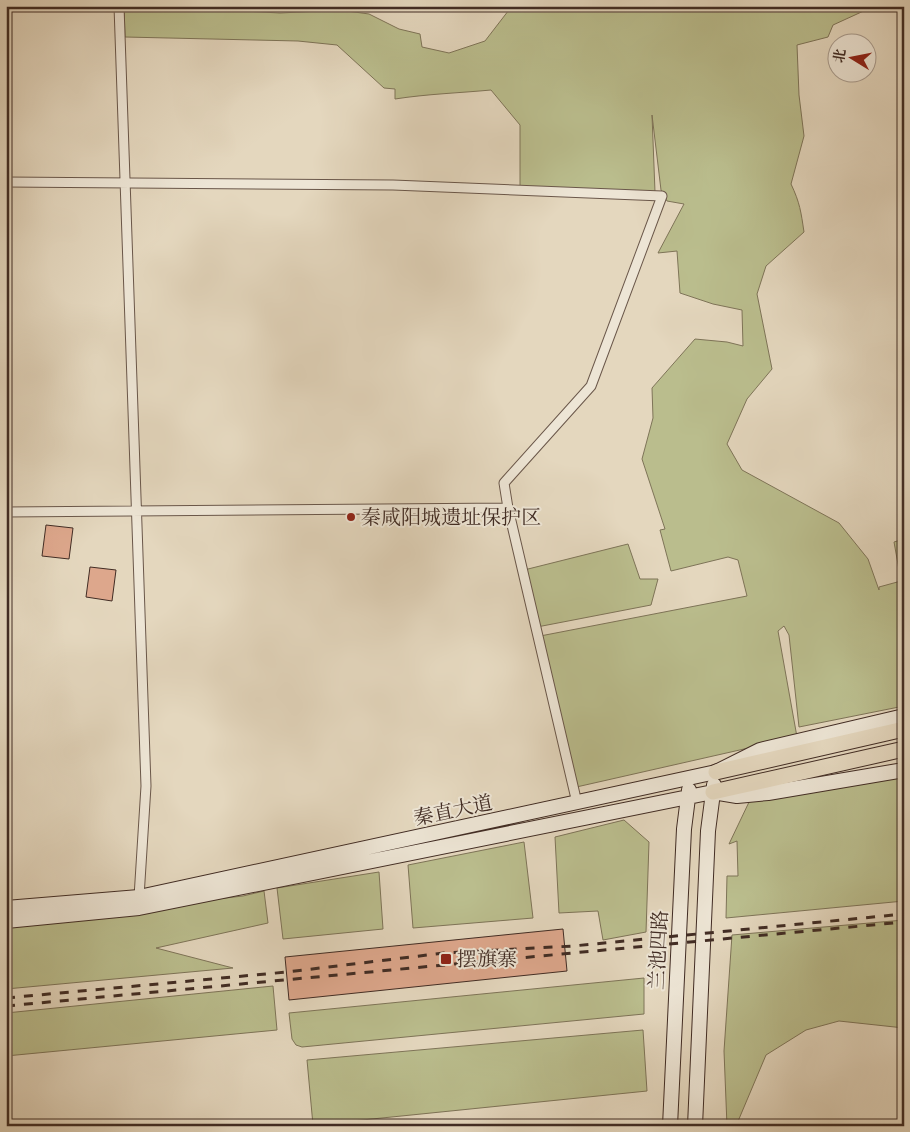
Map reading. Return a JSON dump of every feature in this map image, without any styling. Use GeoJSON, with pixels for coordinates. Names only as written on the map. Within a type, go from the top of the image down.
{"type":"FeatureCollection","features":[{"type":"Feature","properties":{"kind":"main road","name":"秦直大道"},"geometry":{"type":"LineString","coordinates":[[716,772],[904,729]]}},
{"type":"Feature","properties":{"kind":"main road"},"geometry":{"type":"LineString","coordinates":[[714,792],[904,749]]}},
{"type":"Feature","properties":{"kind":"street"},"geometry":{"type":"LineString","coordinates":[[119,6],[146,786],[139,897]]}},
{"type":"Feature","properties":{"kind":"street"},"geometry":{"type":"LineString","coordinates":[[6,182],[393,185],[662,196],[591,386],[504,483],[508,508],[577,803]]}},
{"type":"Feature","properties":{"kind":"street"},"geometry":{"type":"LineString","coordinates":[[6,512],[508,508]]}},
{"type":"Feature","properties":{"kind":"street"},"geometry":{"type":"LineString","coordinates":[[695,1126],[708,831],[716,772],[760,750],[904,716]]}},
{"type":"Feature","properties":{"kind":"street"},"geometry":{"type":"LineString","coordinates":[[714,792],[737,796],[768,794],[904,770]]}},
{"type":"Feature","properties":{"kind":"street","name":"秦直大道"},"geometry":{"type":"LineString","coordinates":[[6,908],[139,897],[716,772]]}},
{"type":"Feature","properties":{"kind":"street","name":"兰池四路"},"geometry":{"type":"LineString","coordinates":[[670,1126],[684,829],[691,777]]}},
{"type":"Feature","properties":{"kind":"street","name":"秦直大道"},"geometry":{"type":"LineString","coordinates":[[6,921],[139,908],[714,792]]}},
{"type":"Feature","properties":{"kind":"green space"},"geometry":{"type":"Polygon","coordinates":[[[124,6],[242,6],[244,11],[280,13],[340,10],[369,14],[399,29],[420,34],[422,47],[449,53],[485,41],[512,6],[868,6],[868,9],[833,25],[830,32],[828,32],[828,37],[797,45],[799,95],[804,136],[791,184],[800,208],[804,232],[766,266],[757,294],[772,369],[747,399],[727,444],[742,470],[839,523],[868,559],[879,590],[879,587],[901,581],[894,542],[904,539],[904,709],[899,707],[799,727],[789,635],[784,626],[778,631],[797,737],[572,788],[535,637],[747,596],[738,560],[728,557],[671,571],[660,530],[665,529],[642,459],[653,418],[652,388],[695,339],[727,342],[743,346],[742,310],[713,304],[680,293],[677,251],[658,253],[684,204],[667,201],[661,190],[652,115],[655,192],[520,188],[520,125],[491,90],[395,99],[395,89],[384,88],[337,45],[298,41],[125,37],[124,6]]]}},
{"type":"Feature","properties":{"kind":"green space"},"geometry":{"type":"Polygon","coordinates":[[[628,544],[640,579],[658,579],[651,605],[537,627],[520,571],[628,544]]]}},
{"type":"Feature","properties":{"kind":"green space"},"geometry":{"type":"Polygon","coordinates":[[[904,771],[904,901],[726,918],[727,876],[738,876],[737,841],[729,844],[750,800],[904,771]]]}},
{"type":"Feature","properties":{"kind":"green space"},"geometry":{"type":"Polygon","coordinates":[[[624,820],[649,842],[646,932],[603,940],[598,911],[559,913],[555,837],[624,820]]]}},
{"type":"Feature","properties":{"kind":"green space"},"geometry":{"type":"Polygon","coordinates":[[[524,842],[533,918],[413,928],[408,865],[524,842]]]}},
{"type":"Feature","properties":{"kind":"green space"},"geometry":{"type":"Polygon","coordinates":[[[379,872],[383,929],[283,939],[277,888],[379,872]]]}},
{"type":"Feature","properties":{"kind":"green space"},"geometry":{"type":"Polygon","coordinates":[[[264,891],[268,923],[156,948],[233,968],[6,989],[6,923],[243,896],[264,891]]]}},
{"type":"Feature","properties":{"kind":"green space"},"geometry":{"type":"Polygon","coordinates":[[[904,920],[904,1028],[839,1021],[806,1030],[766,1055],[736,1126],[727,1126],[724,1051],[732,935],[904,920]]]}},
{"type":"Feature","properties":{"kind":"green space"},"geometry":{"type":"Polygon","coordinates":[[[644,978],[644,1014],[302,1047],[296,1045],[292,1039],[289,1013],[644,978]]]}},
{"type":"Feature","properties":{"kind":"green space"},"geometry":{"type":"Polygon","coordinates":[[[273,986],[277,1030],[6,1056],[6,1013],[273,986]]]}},
{"type":"Feature","properties":{"kind":"green space"},"geometry":{"type":"Polygon","coordinates":[[[643,1030],[647,1091],[313,1125],[307,1060],[643,1030]]]}},
{"type":"Feature","properties":{"kind":"building"},"geometry":{"type":"Polygon","coordinates":[[[46,525],[73,528],[69,559],[42,556],[46,525]]]}},
{"type":"Feature","properties":{"kind":"building"},"geometry":{"type":"Polygon","coordinates":[[[90,567],[116,570],[112,601],[86,597],[90,567]]]}},
{"type":"Feature","properties":{"kind":"building"},"geometry":{"type":"Polygon","coordinates":[[[563,929],[567,971],[289,1000],[285,957],[563,929]]]}},
{"type":"Feature","properties":{"kind":"railway"},"geometry":{"type":"LineString","coordinates":[[6,998],[287,972],[444,953],[573,946],[904,914]]}},
{"type":"Feature","properties":{"kind":"railway"},"geometry":{"type":"LineString","coordinates":[[6,1006],[904,922]]}},
{"type":"Feature","properties":{"kind":"place","name":"秦咸阳城遗址保护区"},"geometry":{"type":"Point","coordinates":[351,517]}},
{"type":"Feature","properties":{"kind":"place","name":"摆旗寨"},"geometry":{"type":"Point","coordinates":[446,959]}}]}
